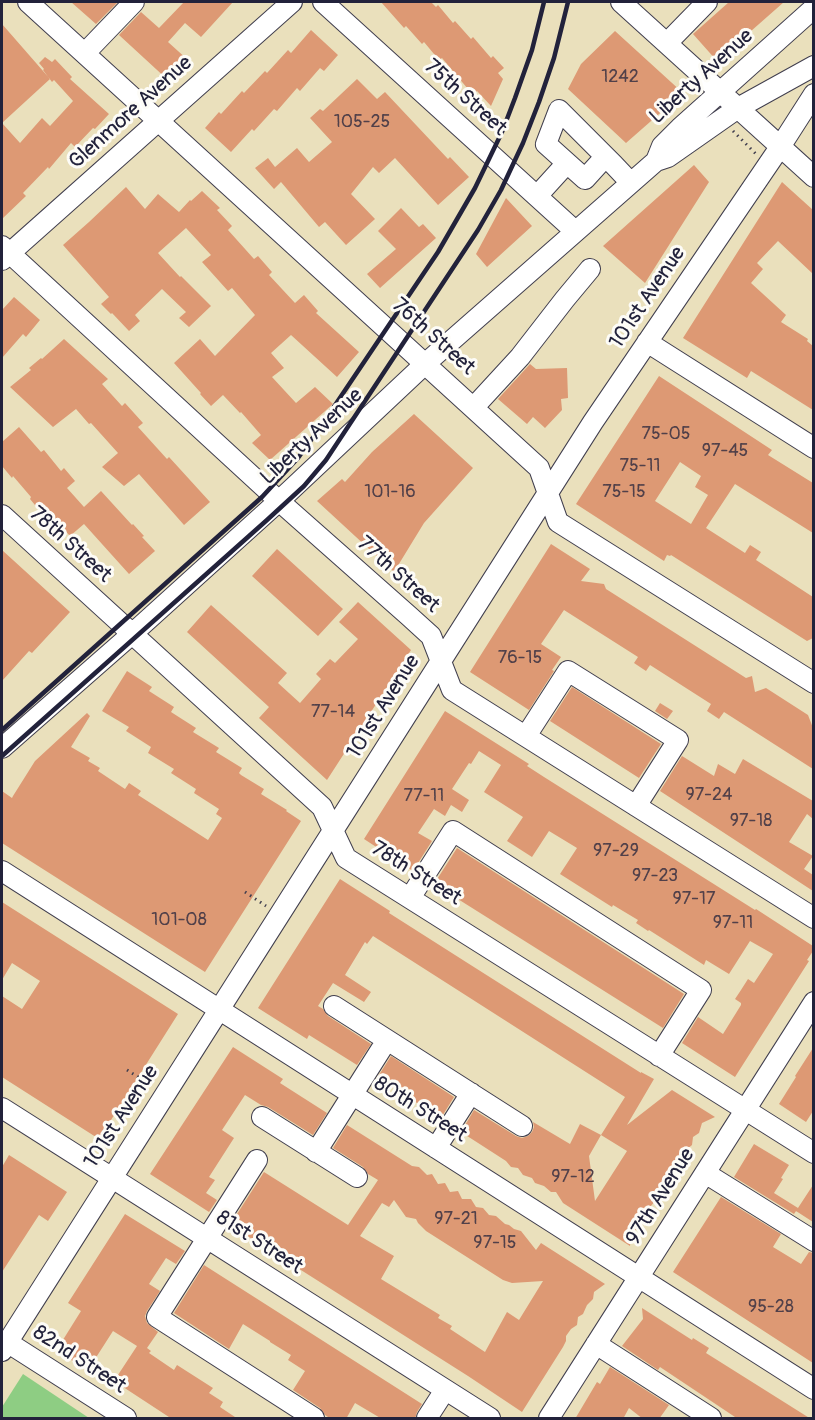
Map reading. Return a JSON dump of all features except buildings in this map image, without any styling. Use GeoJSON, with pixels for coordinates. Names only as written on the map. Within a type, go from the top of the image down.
{"type":"FeatureCollection","features":[{"type":"Feature","properties":{"kind":"street","name":"76th Street"},"geometry":{"type":"LineString","coordinates":[[28,2],[539,468],[558,522],[813,683]]}},
{"type":"Feature","properties":{"kind":"street"},"geometry":{"type":"LineString","coordinates":[[85,52],[134,2]]}},
{"type":"Feature","properties":{"kind":"street","name":"Glenmore Avenue"},"geometry":{"type":"LineString","coordinates":[[4,253],[292,2]]}},
{"type":"Feature","properties":{"kind":"street","name":"75th Street"},"geometry":{"type":"LineString","coordinates":[[323,2],[575,231]]}},
{"type":"Feature","properties":{"kind":"street"},"geometry":{"type":"LineString","coordinates":[[621,2],[813,177]]}},
{"type":"Feature","properties":{"kind":"street"},"geometry":{"type":"LineString","coordinates":[[667,43],[697,5]]}},
{"type":"Feature","properties":{"kind":"street","name":"Liberty Avenue"},"geometry":{"type":"LineString","coordinates":[[656,161],[662,146],[813,8]]}},
{"type":"Feature","properties":{"kind":"street","name":"Liberty Avenue"},"geometry":{"type":"LineString","coordinates":[[2,748],[279,501],[426,363],[656,161],[668,157],[738,108],[813,66]]}},
{"type":"Feature","properties":{"kind":"street","name":"101st Avenue"},"geometry":{"type":"LineString","coordinates":[[4,1347],[593,422],[780,147],[813,94]]}},
{"type":"Feature","properties":{"kind":"street"},"geometry":{"type":"LineString","coordinates":[[605,157],[585,179],[546,144],[559,110],[631,183]]}},
{"type":"Feature","properties":{"kind":"street"},"geometry":{"type":"LineString","coordinates":[[537,196],[567,163]]}},
{"type":"Feature","properties":{"kind":"street","name":"77th Street"},"geometry":{"type":"LineString","coordinates":[[4,253],[410,616],[430,636],[452,690],[813,918]]}},
{"type":"Feature","properties":{"kind":"street"},"geometry":{"type":"LineString","coordinates":[[474,407],[520,357],[590,269]]}},
{"type":"Feature","properties":{"kind":"street"},"geometry":{"type":"LineString","coordinates":[[647,342],[813,448]]}},
{"type":"Feature","properties":{"kind":"street","name":"78th Street"},"geometry":{"type":"LineString","coordinates":[[2,515],[322,807],[346,858],[813,1153]]}},
{"type":"Feature","properties":{"kind":"street"},"geometry":{"type":"LineString","coordinates":[[526,736],[568,671],[678,740],[636,806]]}},
{"type":"Feature","properties":{"kind":"street"},"geometry":{"type":"LineString","coordinates":[[410,898],[453,831],[701,990],[659,1056]]}},
{"type":"Feature","properties":{"kind":"street","name":"80th Street"},"geometry":{"type":"LineString","coordinates":[[2,871],[813,1389]]}},
{"type":"Feature","properties":{"kind":"street","name":"97th Avenue"},"geometry":{"type":"LineString","coordinates":[[549,1419],[813,1002]]}},
{"type":"Feature","properties":{"kind":"street"},"geometry":{"type":"LineString","coordinates":[[334,1006],[522,1126]]}},
{"type":"Feature","properties":{"kind":"street"},"geometry":{"type":"LineString","coordinates":[[316,1152],[387,1040]]}},
{"type":"Feature","properties":{"kind":"street"},"geometry":{"type":"LineString","coordinates":[[436,1148],[471,1093]]}},
{"type":"Feature","properties":{"kind":"street","name":"81st Street"},"geometry":{"type":"LineString","coordinates":[[2,1108],[490,1419]]}},
{"type":"Feature","properties":{"kind":"street"},"geometry":{"type":"LineString","coordinates":[[262,1117],[357,1177]]}},
{"type":"Feature","properties":{"kind":"street"},"geometry":{"type":"LineString","coordinates":[[257,1160],[157,1317],[314,1419]]}},
{"type":"Feature","properties":{"kind":"street"},"geometry":{"type":"LineString","coordinates":[[705,1173],[813,1240]]}},
{"type":"Feature","properties":{"kind":"street"},"geometry":{"type":"LineString","coordinates":[[596,1344],[711,1419]]}},
{"type":"Feature","properties":{"kind":"street","name":"82nd Street"},"geometry":{"type":"LineString","coordinates":[[4,1347],[126,1419]]}},
{"type":"Feature","properties":{"kind":"street"},"geometry":{"type":"LineString","coordinates":[[427,1419],[445,1390]]}},
{"type":"Feature","properties":{"kind":"path"},"geometry":{"type":"LineString","coordinates":[[733,131],[757,155]]}},
{"type":"Feature","properties":{"kind":"path"},"geometry":{"type":"LineString","coordinates":[[244,892],[280,915]]}},
{"type":"Feature","properties":{"kind":"path"},"geometry":{"type":"LineString","coordinates":[[127,1070],[165,1094]]}},
{"type":"Feature","properties":{"kind":"green space"},"geometry":{"type":"Polygon","coordinates":[[[23,1374],[89,1418],[2,1418],[2,1407],[23,1374]]]}},
{"type":"Feature","properties":{"kind":"railway"},"geometry":{"type":"LineString","coordinates":[[2,730],[262,497],[298,458],[438,252],[475,188],[502,132],[515,98],[532,50],[544,2]]}},
{"type":"Feature","properties":{"kind":"railway"},"geometry":{"type":"LineString","coordinates":[[2,756],[267,520],[304,486],[326,460],[478,230],[501,190],[539,102],[554,58],[568,2]]}}]}
